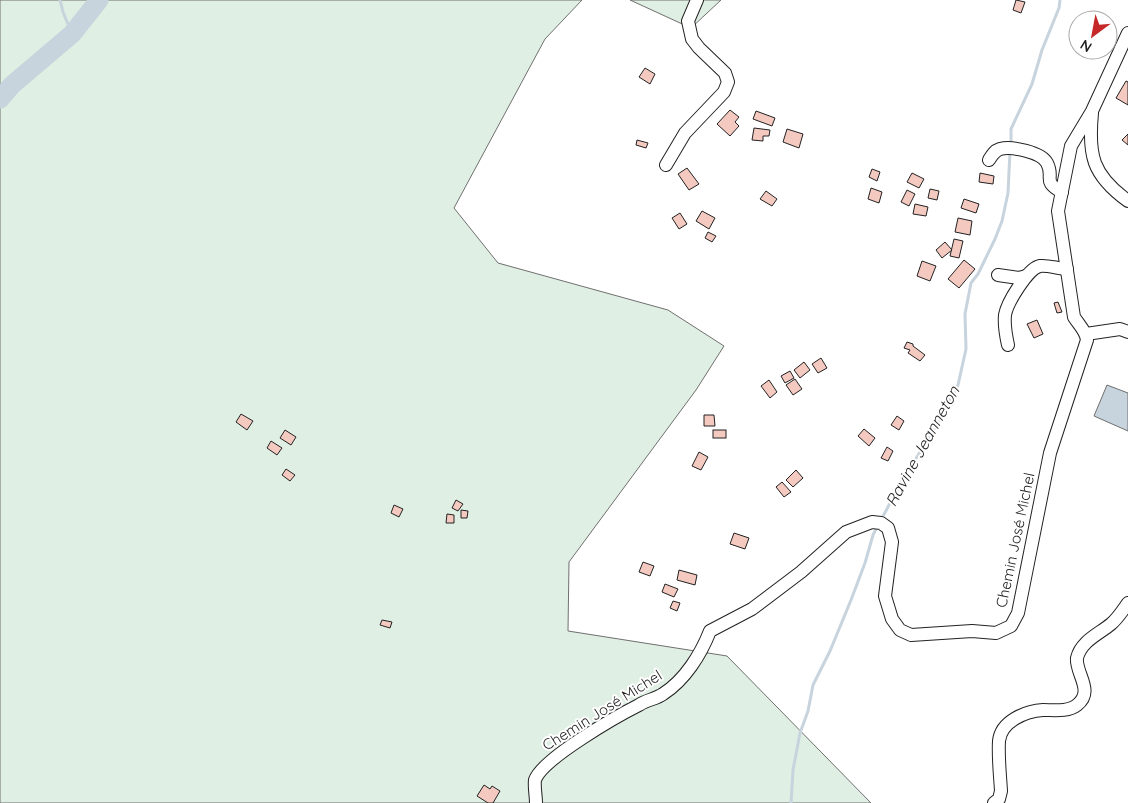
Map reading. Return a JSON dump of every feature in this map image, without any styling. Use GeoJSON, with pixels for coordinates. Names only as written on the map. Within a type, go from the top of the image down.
{"type":"FeatureCollection","features":[{"type":"Feature","properties":{"kind":"street"},"geometry":{"type":"LineString","coordinates":[[666,165],[685,133],[724,92],[728,82],[725,73],[699,48],[692,38],[688,21],[697,0]]}},
{"type":"Feature","properties":{"kind":"street"},"geometry":{"type":"LineString","coordinates":[[1128,33],[1092,110],[1071,146],[1058,212],[1074,317],[1086,334],[1120,329],[1128,332]]}},
{"type":"Feature","properties":{"kind":"street"},"geometry":{"type":"LineString","coordinates":[[1092,110],[1090,138],[1092,158],[1102,178],[1117,194],[1128,201]]}},
{"type":"Feature","properties":{"kind":"street"},"geometry":{"type":"LineString","coordinates":[[989,160],[993,153],[1000,149],[1016,149],[1034,153],[1043,158],[1048,164],[1049,180],[1052,187],[1062,192]]}},
{"type":"Feature","properties":{"kind":"street"},"geometry":{"type":"LineString","coordinates":[[1008,346],[1005,316],[1007,306],[1026,276],[1040,266],[1067,270]]}},
{"type":"Feature","properties":{"kind":"street"},"geometry":{"type":"LineString","coordinates":[[998,275],[1019,278],[1026,276]]}},
{"type":"Feature","properties":{"kind":"street","name":"Chemin José Michel"},"geometry":{"type":"LineString","coordinates":[[536,803],[535,781],[544,766],[580,740],[640,704],[663,694],[686,673],[706,642],[710,631],[752,609],[801,572],[846,532],[863,524],[872,522],[882,523],[888,528],[892,542],[885,596],[892,619],[900,630],[911,635],[972,631],[996,633],[1011,626],[1018,613],[1050,453],[1087,340],[1086,334]]}},
{"type":"Feature","properties":{"kind":"street"},"geometry":{"type":"LineString","coordinates":[[994,803],[999,799],[1001,790],[999,739],[1005,727],[1018,716],[1038,711],[1065,710],[1077,704],[1084,695],[1084,683],[1077,660],[1082,647],[1112,623],[1128,603]]}},
{"type":"Feature","properties":{"kind":"green space"},"geometry":{"type":"Polygon","coordinates":[[[0,0],[582,0],[545,39],[454,208],[498,263],[668,310],[724,346],[696,390],[569,562],[568,631],[727,656],[871,803],[0,803],[0,0]]]}},
{"type":"Feature","properties":{"kind":"green space"},"geometry":{"type":"Polygon","coordinates":[[[630,0],[721,0],[691,28],[630,0]]]}},
{"type":"Feature","properties":{"kind":"shaded area"},"geometry":{"type":"Polygon","coordinates":[[[1107,385],[1128,393],[1128,431],[1094,416],[1107,385]]]}},
{"type":"Feature","properties":{"kind":"building"},"geometry":{"type":"Polygon","coordinates":[[[1016,0],[1025,2],[1021,13],[1013,10],[1016,0]]]}},
{"type":"Feature","properties":{"kind":"building"},"geometry":{"type":"Polygon","coordinates":[[[645,68],[655,74],[650,84],[639,77],[645,68]]]}},
{"type":"Feature","properties":{"kind":"building"},"geometry":{"type":"Polygon","coordinates":[[[1126,81],[1128,82],[1128,105],[1116,98],[1126,81]]]}},
{"type":"Feature","properties":{"kind":"building"},"geometry":{"type":"Polygon","coordinates":[[[730,110],[739,117],[735,122],[739,126],[730,136],[717,124],[730,110]]]}},
{"type":"Feature","properties":{"kind":"building"},"geometry":{"type":"Polygon","coordinates":[[[756,111],[775,118],[772,126],[753,119],[756,111]]]}},
{"type":"Feature","properties":{"kind":"building"},"geometry":{"type":"Polygon","coordinates":[[[754,128],[770,130],[769,136],[763,136],[763,141],[752,140],[754,128]]]}},
{"type":"Feature","properties":{"kind":"building"},"geometry":{"type":"Polygon","coordinates":[[[787,129],[803,134],[799,148],[783,142],[787,129]]]}},
{"type":"Feature","properties":{"kind":"building"},"geometry":{"type":"Polygon","coordinates":[[[1128,134],[1128,145],[1122,140],[1128,134]]]}},
{"type":"Feature","properties":{"kind":"building"},"geometry":{"type":"Polygon","coordinates":[[[637,140],[648,143],[646,148],[636,145],[637,140]]]}},
{"type":"Feature","properties":{"kind":"building"},"geometry":{"type":"Polygon","coordinates":[[[687,168],[699,184],[689,190],[678,174],[687,168]]]}},
{"type":"Feature","properties":{"kind":"building"},"geometry":{"type":"Polygon","coordinates":[[[872,169],[880,172],[877,181],[869,177],[872,169]]]}},
{"type":"Feature","properties":{"kind":"building"},"geometry":{"type":"Polygon","coordinates":[[[912,173],[924,179],[919,188],[907,182],[912,173]]]}},
{"type":"Feature","properties":{"kind":"building"},"geometry":{"type":"Polygon","coordinates":[[[980,173],[994,176],[993,184],[979,182],[980,173]]]}},
{"type":"Feature","properties":{"kind":"building"},"geometry":{"type":"Polygon","coordinates":[[[871,188],[882,192],[879,203],[868,199],[871,188]]]}},
{"type":"Feature","properties":{"kind":"building"},"geometry":{"type":"Polygon","coordinates":[[[930,189],[939,191],[937,200],[928,198],[930,189]]]}},
{"type":"Feature","properties":{"kind":"building"},"geometry":{"type":"Polygon","coordinates":[[[907,190],[915,194],[909,206],[901,202],[907,190]]]}},
{"type":"Feature","properties":{"kind":"building"},"geometry":{"type":"Polygon","coordinates":[[[766,191],[777,199],[772,206],[760,199],[766,191]]]}},
{"type":"Feature","properties":{"kind":"building"},"geometry":{"type":"Polygon","coordinates":[[[964,199],[979,204],[976,213],[961,208],[964,199]]]}},
{"type":"Feature","properties":{"kind":"building"},"geometry":{"type":"Polygon","coordinates":[[[915,204],[928,207],[926,216],[913,214],[915,204]]]}},
{"type":"Feature","properties":{"kind":"building"},"geometry":{"type":"Polygon","coordinates":[[[702,211],[715,218],[709,229],[696,221],[702,211]]]}},
{"type":"Feature","properties":{"kind":"building"},"geometry":{"type":"Polygon","coordinates":[[[680,213],[687,224],[679,229],[672,218],[680,213]]]}},
{"type":"Feature","properties":{"kind":"building"},"geometry":{"type":"Polygon","coordinates":[[[958,218],[972,221],[970,235],[955,232],[958,218]]]}},
{"type":"Feature","properties":{"kind":"building"},"geometry":{"type":"Polygon","coordinates":[[[708,232],[716,236],[712,242],[705,238],[708,232]]]}},
{"type":"Feature","properties":{"kind":"building"},"geometry":{"type":"Polygon","coordinates":[[[954,239],[963,241],[959,258],[950,256],[954,239]]]}},
{"type":"Feature","properties":{"kind":"building"},"geometry":{"type":"Polygon","coordinates":[[[945,242],[952,250],[942,258],[936,250],[945,242]]]}},
{"type":"Feature","properties":{"kind":"building"},"geometry":{"type":"Polygon","coordinates":[[[964,260],[975,269],[959,288],[948,279],[964,260]]]}},
{"type":"Feature","properties":{"kind":"building"},"geometry":{"type":"Polygon","coordinates":[[[922,261],[936,266],[930,281],[917,276],[922,261]]]}},
{"type":"Feature","properties":{"kind":"building"},"geometry":{"type":"Polygon","coordinates":[[[1058,302],[1062,312],[1057,313],[1054,303],[1058,302]]]}},
{"type":"Feature","properties":{"kind":"building"},"geometry":{"type":"Polygon","coordinates":[[[1037,320],[1043,334],[1034,338],[1027,324],[1037,320]]]}},
{"type":"Feature","properties":{"kind":"building"},"geometry":{"type":"Polygon","coordinates":[[[907,342],[913,344],[925,355],[920,361],[908,353],[910,350],[904,348],[907,342]]]}},
{"type":"Feature","properties":{"kind":"building"},"geometry":{"type":"Polygon","coordinates":[[[821,358],[827,368],[818,373],[812,364],[821,358]]]}},
{"type":"Feature","properties":{"kind":"building"},"geometry":{"type":"Polygon","coordinates":[[[804,362],[810,370],[800,378],[794,370],[804,362]]]}},
{"type":"Feature","properties":{"kind":"building"},"geometry":{"type":"Polygon","coordinates":[[[790,371],[794,378],[785,383],[781,376],[790,371]]]}},
{"type":"Feature","properties":{"kind":"building"},"geometry":{"type":"Polygon","coordinates":[[[795,379],[802,389],[793,395],[786,385],[795,379]]]}},
{"type":"Feature","properties":{"kind":"building"},"geometry":{"type":"Polygon","coordinates":[[[769,380],[777,392],[770,398],[761,386],[769,380]]]}},
{"type":"Feature","properties":{"kind":"building"},"geometry":{"type":"Polygon","coordinates":[[[241,414],[253,421],[247,430],[236,422],[241,414]]]}},
{"type":"Feature","properties":{"kind":"building"},"geometry":{"type":"Polygon","coordinates":[[[704,415],[714,415],[715,426],[704,426],[704,415]]]}},
{"type":"Feature","properties":{"kind":"building"},"geometry":{"type":"Polygon","coordinates":[[[897,416],[904,421],[899,430],[891,425],[897,416]]]}},
{"type":"Feature","properties":{"kind":"building"},"geometry":{"type":"Polygon","coordinates":[[[864,429],[875,438],[869,446],[858,436],[864,429]]]}},
{"type":"Feature","properties":{"kind":"building"},"geometry":{"type":"Polygon","coordinates":[[[285,430],[296,437],[291,445],[280,438],[285,430]]]}},
{"type":"Feature","properties":{"kind":"building"},"geometry":{"type":"Polygon","coordinates":[[[713,430],[726,430],[726,438],[713,438],[713,430]]]}},
{"type":"Feature","properties":{"kind":"building"},"geometry":{"type":"Polygon","coordinates":[[[271,441],[282,448],[277,455],[267,448],[271,441]]]}},
{"type":"Feature","properties":{"kind":"building"},"geometry":{"type":"Polygon","coordinates":[[[887,447],[893,451],[888,461],[881,458],[887,447]]]}},
{"type":"Feature","properties":{"kind":"building"},"geometry":{"type":"Polygon","coordinates":[[[699,452],[708,457],[701,470],[692,466],[699,452]]]}},
{"type":"Feature","properties":{"kind":"building"},"geometry":{"type":"Polygon","coordinates":[[[286,469],[295,475],[290,481],[282,475],[286,469]]]}},
{"type":"Feature","properties":{"kind":"building"},"geometry":{"type":"Polygon","coordinates":[[[796,470],[803,478],[793,487],[786,480],[796,470]]]}},
{"type":"Feature","properties":{"kind":"building"},"geometry":{"type":"Polygon","coordinates":[[[782,482],[791,492],[784,497],[776,487],[782,482]]]}},
{"type":"Feature","properties":{"kind":"building"},"geometry":{"type":"Polygon","coordinates":[[[456,500],[463,504],[458,511],[452,508],[456,500]]]}},
{"type":"Feature","properties":{"kind":"building"},"geometry":{"type":"Polygon","coordinates":[[[394,505],[403,509],[399,517],[391,513],[394,505]]]}},
{"type":"Feature","properties":{"kind":"building"},"geometry":{"type":"Polygon","coordinates":[[[461,510],[468,511],[467,518],[461,518],[461,510]]]}},
{"type":"Feature","properties":{"kind":"building"},"geometry":{"type":"Polygon","coordinates":[[[447,514],[454,515],[454,523],[446,523],[447,514]]]}},
{"type":"Feature","properties":{"kind":"building"},"geometry":{"type":"Polygon","coordinates":[[[734,533],[749,538],[745,549],[730,544],[734,533]]]}},
{"type":"Feature","properties":{"kind":"building"},"geometry":{"type":"Polygon","coordinates":[[[643,562],[654,566],[650,576],[639,572],[643,562]]]}},
{"type":"Feature","properties":{"kind":"building"},"geometry":{"type":"Polygon","coordinates":[[[679,570],[697,575],[695,585],[677,580],[679,570]]]}},
{"type":"Feature","properties":{"kind":"building"},"geometry":{"type":"Polygon","coordinates":[[[665,584],[678,589],[674,597],[662,592],[665,584]]]}},
{"type":"Feature","properties":{"kind":"building"},"geometry":{"type":"Polygon","coordinates":[[[673,601],[680,603],[677,611],[670,608],[673,601]]]}},
{"type":"Feature","properties":{"kind":"building"},"geometry":{"type":"Polygon","coordinates":[[[382,620],[392,622],[390,628],[380,625],[382,620]]]}},
{"type":"Feature","properties":{"kind":"building"},"geometry":{"type":"Polygon","coordinates":[[[484,785],[490,789],[492,786],[500,791],[493,803],[488,803],[477,796],[484,785]]]}},
{"type":"Feature","properties":{"kind":"waterway"},"geometry":{"type":"LineString","coordinates":[[60,0],[72,34]]}},
{"type":"Feature","properties":{"kind":"waterway"},"geometry":{"type":"LineString","coordinates":[[0,99],[12,85],[72,34],[99,0]]}},
{"type":"Feature","properties":{"kind":"waterway","name":"Ravine Jeanneton"},"geometry":{"type":"LineString","coordinates":[[1011,145],[1011,129],[1032,84],[1042,50],[1059,8],[1060,0]]}},
{"type":"Feature","properties":{"kind":"waterway","name":"Ravine Jeanneton"},"geometry":{"type":"LineString","coordinates":[[881,520],[903,479],[939,422],[958,385],[966,349],[965,314],[971,283],[978,274],[1002,221],[1008,193],[1010,151]]}},
{"type":"Feature","properties":{"kind":"waterway","name":"Ravine Jeanneton"},"geometry":{"type":"LineString","coordinates":[[791,803],[793,770],[800,733],[808,711],[813,685],[830,651],[851,600],[878,525]]}}]}
